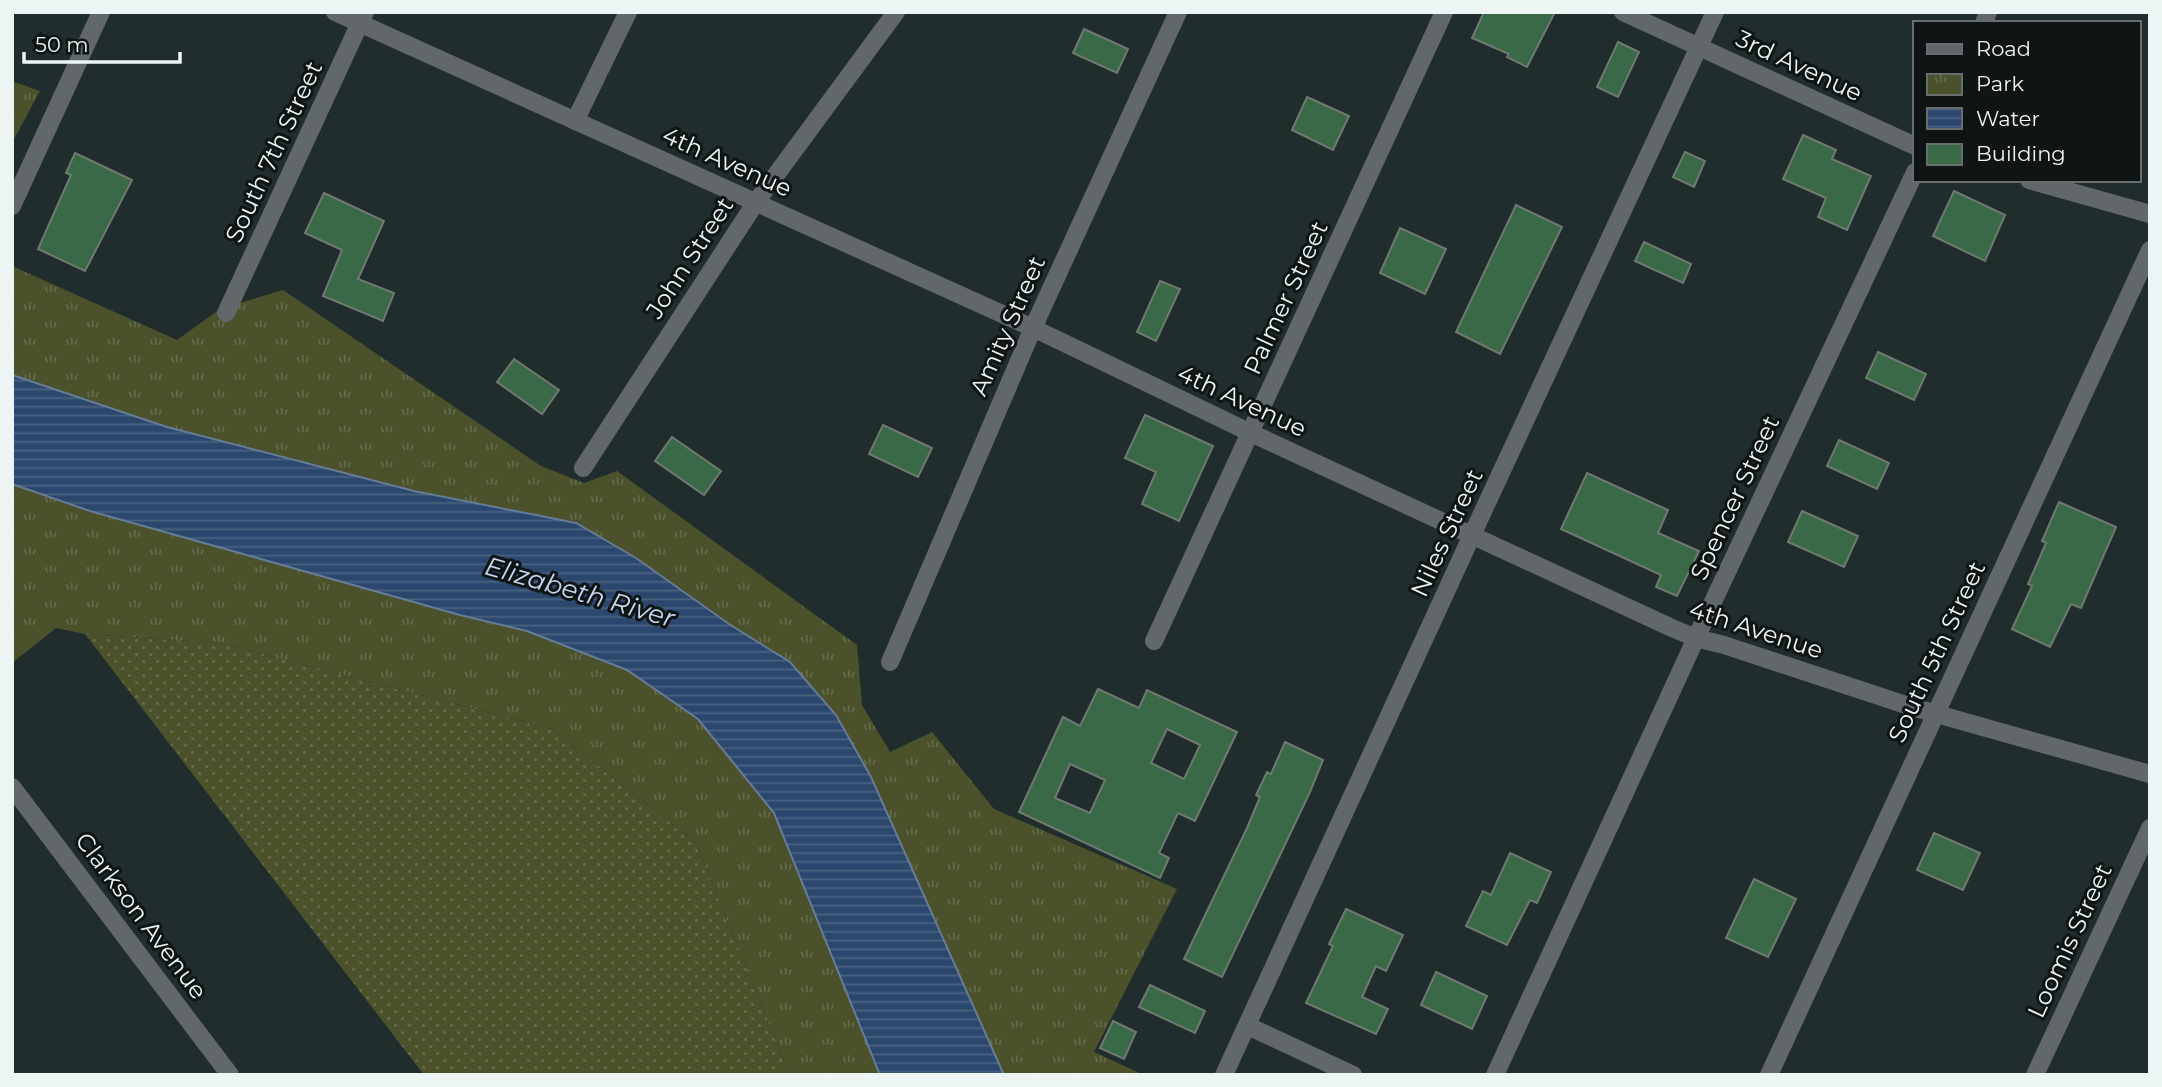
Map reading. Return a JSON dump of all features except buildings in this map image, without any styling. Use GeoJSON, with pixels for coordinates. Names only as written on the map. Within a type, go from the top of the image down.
{"type":"FeatureCollection","features":[{"type":"Feature","properties":{"kind":"street"},"geometry":{"type":"LineString","coordinates":[[12,206],[100,12]]}},
{"type":"Feature","properties":{"kind":"street","name":"4th Avenue"},"geometry":{"type":"LineString","coordinates":[[335,12],[362,18],[575,121],[1033,328],[1251,433],[1696,638],[1936,714],[2150,774]]}},
{"type":"Feature","properties":{"kind":"street"},"geometry":{"type":"LineString","coordinates":[[575,121],[628,12]]}},
{"type":"Feature","properties":{"kind":"street","name":"John Street"},"geometry":{"type":"LineString","coordinates":[[583,468],[756,202],[896,12]]}},
{"type":"Feature","properties":{"kind":"street","name":"Amity Street"},"geometry":{"type":"LineString","coordinates":[[890,662],[1033,328],[1178,12]]}},
{"type":"Feature","properties":{"kind":"street","name":"Palmer Street"},"geometry":{"type":"LineString","coordinates":[[1154,641],[1444,12]]}},
{"type":"Feature","properties":{"kind":"street","name":"3rd Avenue"},"geometry":{"type":"LineString","coordinates":[[1623,12],[1913,145]]}},
{"type":"Feature","properties":{"kind":"street","name":"Niles Street"},"geometry":{"type":"LineString","coordinates":[[1224,1075],[1716,12]]}},
{"type":"Feature","properties":{"kind":"street","name":"South 7th Street"},"geometry":{"type":"LineString","coordinates":[[226,313],[362,18]]}},
{"type":"Feature","properties":{"kind":"street","name":"Spencer Street"},"geometry":{"type":"LineString","coordinates":[[1495,1075],[1913,176]]}},
{"type":"Feature","properties":{"kind":"street"},"geometry":{"type":"LineString","coordinates":[[2036,182],[2150,214]]}},
{"type":"Feature","properties":{"kind":"street","name":"South 5th Street"},"geometry":{"type":"LineString","coordinates":[[1769,1075],[2150,250]]}},
{"type":"Feature","properties":{"kind":"street","name":"Clarkson Avenue"},"geometry":{"type":"LineString","coordinates":[[12,788],[230,1075]]}},
{"type":"Feature","properties":{"kind":"street","name":"Loomis Street"},"geometry":{"type":"LineString","coordinates":[[2035,1075],[2150,828]]}},
{"type":"Feature","properties":{"kind":"street"},"geometry":{"type":"LineString","coordinates":[[1248,1026],[1353,1075]]}},
{"type":"Feature","properties":{"kind":"green space"},"geometry":{"type":"Polygon","coordinates":[[[12,81],[40,91],[12,143],[12,81]]]}},
{"type":"Feature","properties":{"kind":"green space"},"geometry":{"type":"Polygon","coordinates":[[[12,266],[177,340],[220,309],[283,290],[541,466],[584,483],[617,471],[857,645],[862,705],[890,752],[932,732],[994,809],[1177,889],[1094,1052],[1144,1075],[790,1075],[696,843],[552,729],[220,643],[85,634],[56,628],[12,663],[12,266]]]}},
{"type":"Feature","properties":{"kind":"green space"},"geometry":{"type":"Polygon","coordinates":[[[85,634],[220,643],[552,729],[696,843],[790,1075],[424,1075],[85,634]]]}},
{"type":"Feature","properties":{"kind":"water","name":"Elizabeth River"},"geometry":{"type":"Polygon","coordinates":[[[12,375],[167,427],[414,491],[576,523],[636,558],[729,624],[790,662],[836,715],[871,777],[1004,1075],[880,1075],[774,813],[698,719],[627,670],[527,631],[460,615],[90,511],[12,484],[12,375]]]}}]}
